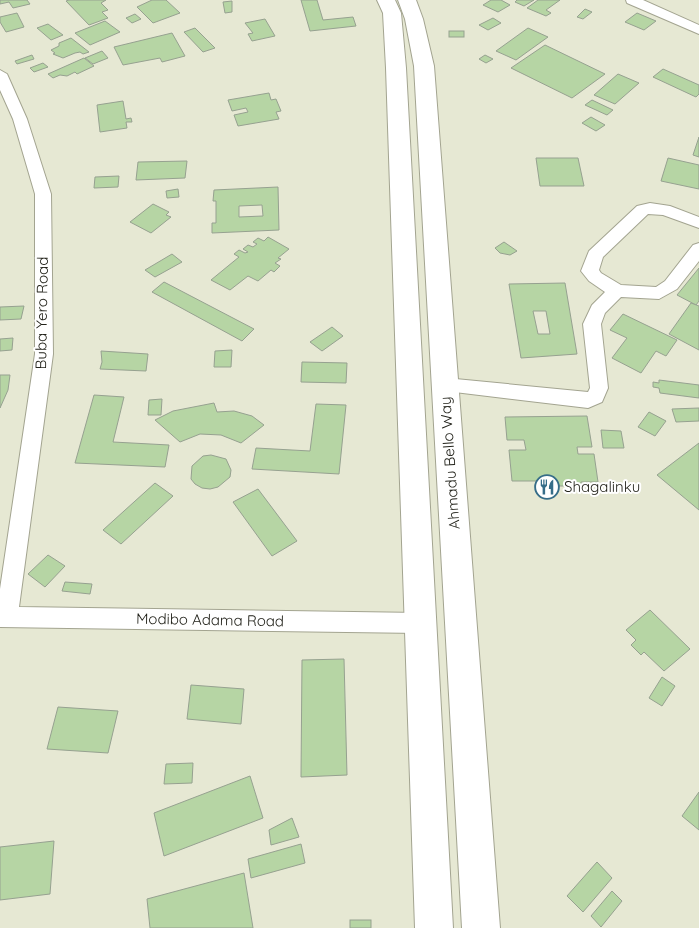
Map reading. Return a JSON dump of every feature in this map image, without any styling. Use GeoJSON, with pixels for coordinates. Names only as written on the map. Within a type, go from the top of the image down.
{"type":"FeatureCollection","features":[{"type":"Feature","properties":{"kind":"main road"},"geometry":{"type":"LineString","coordinates":[[386,0],[392,13],[396,68],[434,928]]}},
{"type":"Feature","properties":{"kind":"main road","name":"Ahmadu Bello Way"},"geometry":{"type":"LineString","coordinates":[[407,0],[414,19],[424,66],[481,928]]}},
{"type":"Feature","properties":{"kind":"street"},"geometry":{"type":"LineString","coordinates":[[632,0],[699,30]]}},
{"type":"Feature","properties":{"kind":"street","name":"Buba Yero Road"},"geometry":{"type":"LineString","coordinates":[[0,74],[20,119],[43,194],[44,354],[3,617]]}},
{"type":"Feature","properties":{"kind":"street"},"geometry":{"type":"LineString","coordinates":[[699,224],[658,208],[650,207],[643,210],[595,255],[590,271],[594,277],[617,291],[660,293],[671,285],[699,249]]}},
{"type":"Feature","properties":{"kind":"street"},"geometry":{"type":"LineString","coordinates":[[445,385],[588,401],[595,397],[599,388],[592,324],[598,310],[617,291]]}},
{"type":"Feature","properties":{"kind":"street","name":"Modibo Adama Road"},"geometry":{"type":"LineString","coordinates":[[3,617],[420,622]]}},
{"type":"Feature","properties":{"kind":"building"},"geometry":{"type":"Polygon","coordinates":[[[0,0],[27,0],[30,4],[13,8],[9,2],[0,4],[0,0]]]}},
{"type":"Feature","properties":{"kind":"building"},"geometry":{"type":"Polygon","coordinates":[[[106,0],[101,3],[108,10],[102,12],[108,18],[89,25],[66,1],[106,0]]]}},
{"type":"Feature","properties":{"kind":"building"},"geometry":{"type":"Polygon","coordinates":[[[152,0],[166,0],[180,13],[153,23],[137,7],[152,0]]]}},
{"type":"Feature","properties":{"kind":"building"},"geometry":{"type":"Polygon","coordinates":[[[301,0],[317,0],[323,20],[353,17],[356,26],[310,31],[301,0]]]}},
{"type":"Feature","properties":{"kind":"building"},"geometry":{"type":"Polygon","coordinates":[[[491,0],[501,0],[510,5],[498,12],[483,5],[491,0]]]}},
{"type":"Feature","properties":{"kind":"building"},"geometry":{"type":"Polygon","coordinates":[[[517,0],[534,0],[524,6],[515,2],[517,0]]]}},
{"type":"Feature","properties":{"kind":"building"},"geometry":{"type":"Polygon","coordinates":[[[538,0],[560,0],[546,10],[551,13],[546,16],[527,8],[538,0]]]}},
{"type":"Feature","properties":{"kind":"building"},"geometry":{"type":"Polygon","coordinates":[[[232,1],[232,12],[225,13],[223,2],[232,1]]]}},
{"type":"Feature","properties":{"kind":"building"},"geometry":{"type":"Polygon","coordinates":[[[585,9],[592,12],[583,19],[577,17],[585,9]]]}},
{"type":"Feature","properties":{"kind":"building"},"geometry":{"type":"Polygon","coordinates":[[[17,13],[24,27],[6,32],[0,22],[0,17],[17,13]]]}},
{"type":"Feature","properties":{"kind":"building"},"geometry":{"type":"Polygon","coordinates":[[[637,13],[656,21],[644,30],[625,22],[637,13]]]}},
{"type":"Feature","properties":{"kind":"building"},"geometry":{"type":"Polygon","coordinates":[[[135,14],[141,19],[132,23],[126,18],[135,14]]]}},
{"type":"Feature","properties":{"kind":"building"},"geometry":{"type":"Polygon","coordinates":[[[493,18],[501,23],[488,30],[479,25],[493,18]]]}},
{"type":"Feature","properties":{"kind":"building"},"geometry":{"type":"Polygon","coordinates":[[[265,19],[275,36],[252,41],[248,34],[253,33],[245,23],[265,19]]]}},
{"type":"Feature","properties":{"kind":"building"},"geometry":{"type":"Polygon","coordinates":[[[105,21],[120,32],[90,45],[75,33],[105,21]]]}},
{"type":"Feature","properties":{"kind":"building"},"geometry":{"type":"Polygon","coordinates":[[[48,24],[63,35],[51,40],[37,28],[48,24]]]}},
{"type":"Feature","properties":{"kind":"building"},"geometry":{"type":"Polygon","coordinates":[[[195,28],[215,48],[203,52],[184,32],[195,28]]]}},
{"type":"Feature","properties":{"kind":"building"},"geometry":{"type":"Polygon","coordinates":[[[528,28],[548,37],[516,60],[496,51],[528,28]]]}},
{"type":"Feature","properties":{"kind":"building"},"geometry":{"type":"Polygon","coordinates":[[[449,31],[464,31],[464,37],[449,37],[449,31]]]}},
{"type":"Feature","properties":{"kind":"building"},"geometry":{"type":"Polygon","coordinates":[[[172,33],[185,56],[162,62],[160,58],[123,65],[114,47],[172,33]]]}},
{"type":"Feature","properties":{"kind":"building"},"geometry":{"type":"Polygon","coordinates":[[[71,38],[89,52],[83,54],[80,52],[75,53],[63,58],[53,54],[55,53],[51,50],[59,46],[59,43],[71,38]]]}},
{"type":"Feature","properties":{"kind":"building"},"geometry":{"type":"Polygon","coordinates":[[[545,45],[605,74],[572,98],[511,68],[545,45]]]}},
{"type":"Feature","properties":{"kind":"building"},"geometry":{"type":"Polygon","coordinates":[[[102,51],[108,58],[93,64],[85,58],[102,51]]]}},
{"type":"Feature","properties":{"kind":"building"},"geometry":{"type":"Polygon","coordinates":[[[32,55],[34,59],[17,64],[15,61],[32,55]]]}},
{"type":"Feature","properties":{"kind":"building"},"geometry":{"type":"Polygon","coordinates":[[[485,55],[493,59],[486,63],[479,59],[485,55]]]}},
{"type":"Feature","properties":{"kind":"building"},"geometry":{"type":"Polygon","coordinates":[[[84,58],[94,66],[77,74],[75,72],[67,76],[60,75],[53,78],[48,74],[84,58]]]}},
{"type":"Feature","properties":{"kind":"building"},"geometry":{"type":"Polygon","coordinates":[[[43,63],[48,67],[34,72],[30,68],[43,63]]]}},
{"type":"Feature","properties":{"kind":"building"},"geometry":{"type":"Polygon","coordinates":[[[663,69],[699,85],[699,94],[696,97],[653,77],[663,69]]]}},
{"type":"Feature","properties":{"kind":"building"},"geometry":{"type":"Polygon","coordinates":[[[618,74],[639,83],[615,104],[594,95],[618,74]]]}},
{"type":"Feature","properties":{"kind":"building"},"geometry":{"type":"Polygon","coordinates":[[[269,93],[271,100],[276,99],[281,111],[276,112],[279,119],[238,126],[234,115],[248,112],[246,108],[232,111],[228,100],[269,93]]]}},
{"type":"Feature","properties":{"kind":"building"},"geometry":{"type":"Polygon","coordinates":[[[592,100],[613,110],[607,115],[585,105],[592,100]]]}},
{"type":"Feature","properties":{"kind":"building"},"geometry":{"type":"Polygon","coordinates":[[[123,101],[126,119],[131,118],[132,122],[126,122],[127,128],[100,132],[97,105],[123,101]]]}},
{"type":"Feature","properties":{"kind":"building"},"geometry":{"type":"Polygon","coordinates":[[[591,117],[605,125],[596,131],[582,123],[591,117]]]}},
{"type":"Feature","properties":{"kind":"building"},"geometry":{"type":"Polygon","coordinates":[[[699,137],[699,157],[693,155],[699,137]]]}},
{"type":"Feature","properties":{"kind":"building"},"geometry":{"type":"Polygon","coordinates":[[[536,158],[578,158],[584,186],[540,186],[536,158]]]}},
{"type":"Feature","properties":{"kind":"building"},"geometry":{"type":"Polygon","coordinates":[[[668,158],[699,165],[699,189],[661,181],[668,158]]]}},
{"type":"Feature","properties":{"kind":"building"},"geometry":{"type":"Polygon","coordinates":[[[187,161],[185,178],[136,180],[138,162],[187,161]]]}},
{"type":"Feature","properties":{"kind":"building"},"geometry":{"type":"Polygon","coordinates":[[[119,176],[118,187],[94,188],[95,177],[119,176]]]}},
{"type":"Feature","properties":{"kind":"building"},"geometry":{"type":"Polygon","coordinates":[[[278,187],[279,230],[212,233],[212,223],[216,223],[216,201],[213,201],[214,190],[278,187]],[[262,205],[239,206],[239,217],[263,216],[262,205]]]}},
{"type":"Feature","properties":{"kind":"building"},"geometry":{"type":"Polygon","coordinates":[[[178,189],[179,197],[167,198],[166,191],[178,189]]]}},
{"type":"Feature","properties":{"kind":"building"},"geometry":{"type":"Polygon","coordinates":[[[153,204],[169,212],[166,215],[171,217],[151,233],[130,222],[153,204]]]}},
{"type":"Feature","properties":{"kind":"building"},"geometry":{"type":"Polygon","coordinates":[[[268,237],[289,249],[278,258],[281,259],[275,263],[280,266],[274,272],[271,270],[258,281],[248,276],[230,290],[211,280],[239,257],[234,254],[239,250],[245,253],[248,252],[243,249],[248,245],[253,247],[257,244],[253,242],[258,238],[264,241],[268,237]]]}},
{"type":"Feature","properties":{"kind":"building"},"geometry":{"type":"Polygon","coordinates":[[[504,242],[517,251],[510,255],[500,253],[495,248],[504,242]]]}},
{"type":"Feature","properties":{"kind":"building"},"geometry":{"type":"Polygon","coordinates":[[[172,254],[182,262],[155,277],[145,270],[172,254]]]}},
{"type":"Feature","properties":{"kind":"building"},"geometry":{"type":"Polygon","coordinates":[[[699,268],[699,301],[696,305],[677,295],[699,268]]]}},
{"type":"Feature","properties":{"kind":"building"},"geometry":{"type":"Polygon","coordinates":[[[164,282],[254,329],[242,341],[152,292],[164,282]]]}},
{"type":"Feature","properties":{"kind":"building"},"geometry":{"type":"Polygon","coordinates":[[[565,283],[577,354],[521,358],[509,284],[565,283]],[[533,311],[538,334],[550,334],[546,311],[533,311]]]}},
{"type":"Feature","properties":{"kind":"building"},"geometry":{"type":"Polygon","coordinates":[[[691,303],[699,306],[699,350],[669,334],[691,303]]]}},
{"type":"Feature","properties":{"kind":"building"},"geometry":{"type":"Polygon","coordinates":[[[24,306],[21,319],[0,320],[0,307],[24,306]]]}},
{"type":"Feature","properties":{"kind":"building"},"geometry":{"type":"Polygon","coordinates":[[[623,314],[677,340],[666,356],[656,351],[641,373],[612,358],[627,338],[610,330],[623,314]]]}},
{"type":"Feature","properties":{"kind":"building"},"geometry":{"type":"Polygon","coordinates":[[[332,327],[343,336],[322,351],[310,342],[332,327]]]}},
{"type":"Feature","properties":{"kind":"building"},"geometry":{"type":"Polygon","coordinates":[[[13,338],[12,350],[0,351],[0,339],[13,338]]]}},
{"type":"Feature","properties":{"kind":"building"},"geometry":{"type":"Polygon","coordinates":[[[232,350],[231,367],[214,367],[215,351],[232,350]]]}},
{"type":"Feature","properties":{"kind":"building"},"geometry":{"type":"Polygon","coordinates":[[[101,351],[148,354],[146,371],[100,369],[102,362],[101,351]]]}},
{"type":"Feature","properties":{"kind":"building"},"geometry":{"type":"Polygon","coordinates":[[[302,362],[347,363],[346,383],[301,382],[302,362]]]}},
{"type":"Feature","properties":{"kind":"building"},"geometry":{"type":"Polygon","coordinates":[[[0,375],[10,375],[8,390],[0,408],[0,375]]]}},
{"type":"Feature","properties":{"kind":"building"},"geometry":{"type":"Polygon","coordinates":[[[659,380],[699,385],[699,398],[660,393],[659,388],[653,387],[653,382],[659,383],[659,380]]]}},
{"type":"Feature","properties":{"kind":"building"},"geometry":{"type":"Polygon","coordinates":[[[94,395],[124,397],[113,442],[169,445],[165,467],[75,463],[94,395]]]}},
{"type":"Feature","properties":{"kind":"building"},"geometry":{"type":"Polygon","coordinates":[[[162,399],[161,415],[148,415],[149,400],[162,399]]]}},
{"type":"Feature","properties":{"kind":"building"},"geometry":{"type":"Polygon","coordinates":[[[214,403],[217,412],[234,411],[252,416],[264,425],[241,443],[221,435],[200,434],[180,442],[155,420],[173,411],[214,403]]]}},
{"type":"Feature","properties":{"kind":"building"},"geometry":{"type":"Polygon","coordinates":[[[316,404],[346,405],[339,474],[252,469],[256,448],[310,451],[316,404]]]}},
{"type":"Feature","properties":{"kind":"building"},"geometry":{"type":"Polygon","coordinates":[[[699,408],[699,421],[676,422],[672,409],[699,408]]]}},
{"type":"Feature","properties":{"kind":"building"},"geometry":{"type":"Polygon","coordinates":[[[649,412],[666,421],[655,436],[638,427],[649,412]]]}},
{"type":"Feature","properties":{"kind":"building"},"geometry":{"type":"Polygon","coordinates":[[[587,416],[592,447],[577,447],[578,454],[594,454],[598,482],[581,482],[581,486],[545,486],[544,481],[512,481],[509,450],[526,450],[524,440],[507,440],[505,417],[587,416]]]}},
{"type":"Feature","properties":{"kind":"building"},"geometry":{"type":"Polygon","coordinates":[[[601,430],[621,431],[624,448],[603,448],[601,430]]]}},
{"type":"Feature","properties":{"kind":"building"},"geometry":{"type":"Polygon","coordinates":[[[699,443],[699,510],[657,475],[699,443]]]}},
{"type":"Feature","properties":{"kind":"building"},"geometry":{"type":"Polygon","coordinates":[[[211,455],[226,459],[231,470],[230,477],[218,487],[202,488],[191,479],[192,466],[203,456],[211,455]]]}},
{"type":"Feature","properties":{"kind":"building"},"geometry":{"type":"Polygon","coordinates":[[[155,483],[173,496],[121,544],[103,530],[155,483]]]}},
{"type":"Feature","properties":{"kind":"building"},"geometry":{"type":"Polygon","coordinates":[[[258,489],[297,541],[272,556],[233,502],[258,489]]]}},
{"type":"Feature","properties":{"kind":"building"},"geometry":{"type":"Polygon","coordinates":[[[48,555],[65,566],[45,587],[28,574],[48,555]]]}},
{"type":"Feature","properties":{"kind":"building"},"geometry":{"type":"Polygon","coordinates":[[[65,582],[92,584],[90,594],[62,591],[65,582]]]}},
{"type":"Feature","properties":{"kind":"building"},"geometry":{"type":"Polygon","coordinates":[[[650,610],[690,649],[664,671],[644,652],[641,655],[631,645],[636,640],[626,630],[650,610]]]}},
{"type":"Feature","properties":{"kind":"building"},"geometry":{"type":"Polygon","coordinates":[[[344,659],[347,775],[301,777],[302,660],[344,659]]]}},
{"type":"Feature","properties":{"kind":"building"},"geometry":{"type":"Polygon","coordinates":[[[662,677],[675,686],[662,706],[649,698],[662,677]]]}},
{"type":"Feature","properties":{"kind":"building"},"geometry":{"type":"Polygon","coordinates":[[[191,685],[244,689],[241,724],[187,719],[191,685]]]}},
{"type":"Feature","properties":{"kind":"building"},"geometry":{"type":"Polygon","coordinates":[[[58,707],[118,711],[108,753],[47,749],[58,707]]]}},
{"type":"Feature","properties":{"kind":"building"},"geometry":{"type":"Polygon","coordinates":[[[193,763],[192,783],[164,784],[166,764],[193,763]]]}},
{"type":"Feature","properties":{"kind":"building"},"geometry":{"type":"Polygon","coordinates":[[[250,776],[263,818],[164,856],[154,813],[250,776]]]}},
{"type":"Feature","properties":{"kind":"building"},"geometry":{"type":"Polygon","coordinates":[[[699,792],[699,830],[682,816],[699,792]]]}},
{"type":"Feature","properties":{"kind":"building"},"geometry":{"type":"Polygon","coordinates":[[[292,818],[299,837],[271,845],[269,830],[292,818]]]}},
{"type":"Feature","properties":{"kind":"building"},"geometry":{"type":"Polygon","coordinates":[[[54,841],[50,894],[0,900],[0,847],[54,841]]]}},
{"type":"Feature","properties":{"kind":"building"},"geometry":{"type":"Polygon","coordinates":[[[301,844],[305,863],[251,878],[248,859],[301,844]]]}},
{"type":"Feature","properties":{"kind":"building"},"geometry":{"type":"Polygon","coordinates":[[[597,862],[612,878],[583,912],[567,896],[597,862]]]}},
{"type":"Feature","properties":{"kind":"building"},"geometry":{"type":"Polygon","coordinates":[[[244,873],[253,928],[150,928],[147,899],[244,873]]]}},
{"type":"Feature","properties":{"kind":"building"},"geometry":{"type":"Polygon","coordinates":[[[612,891],[622,901],[601,927],[591,916],[612,891]]]}},
{"type":"Feature","properties":{"kind":"building"},"geometry":{"type":"Polygon","coordinates":[[[350,920],[371,920],[371,928],[350,928],[350,920]]]}},
{"type":"Feature","properties":{"kind":"place","name":"Shagalinku"},"geometry":{"type":"Point","coordinates":[547,487]}}]}
